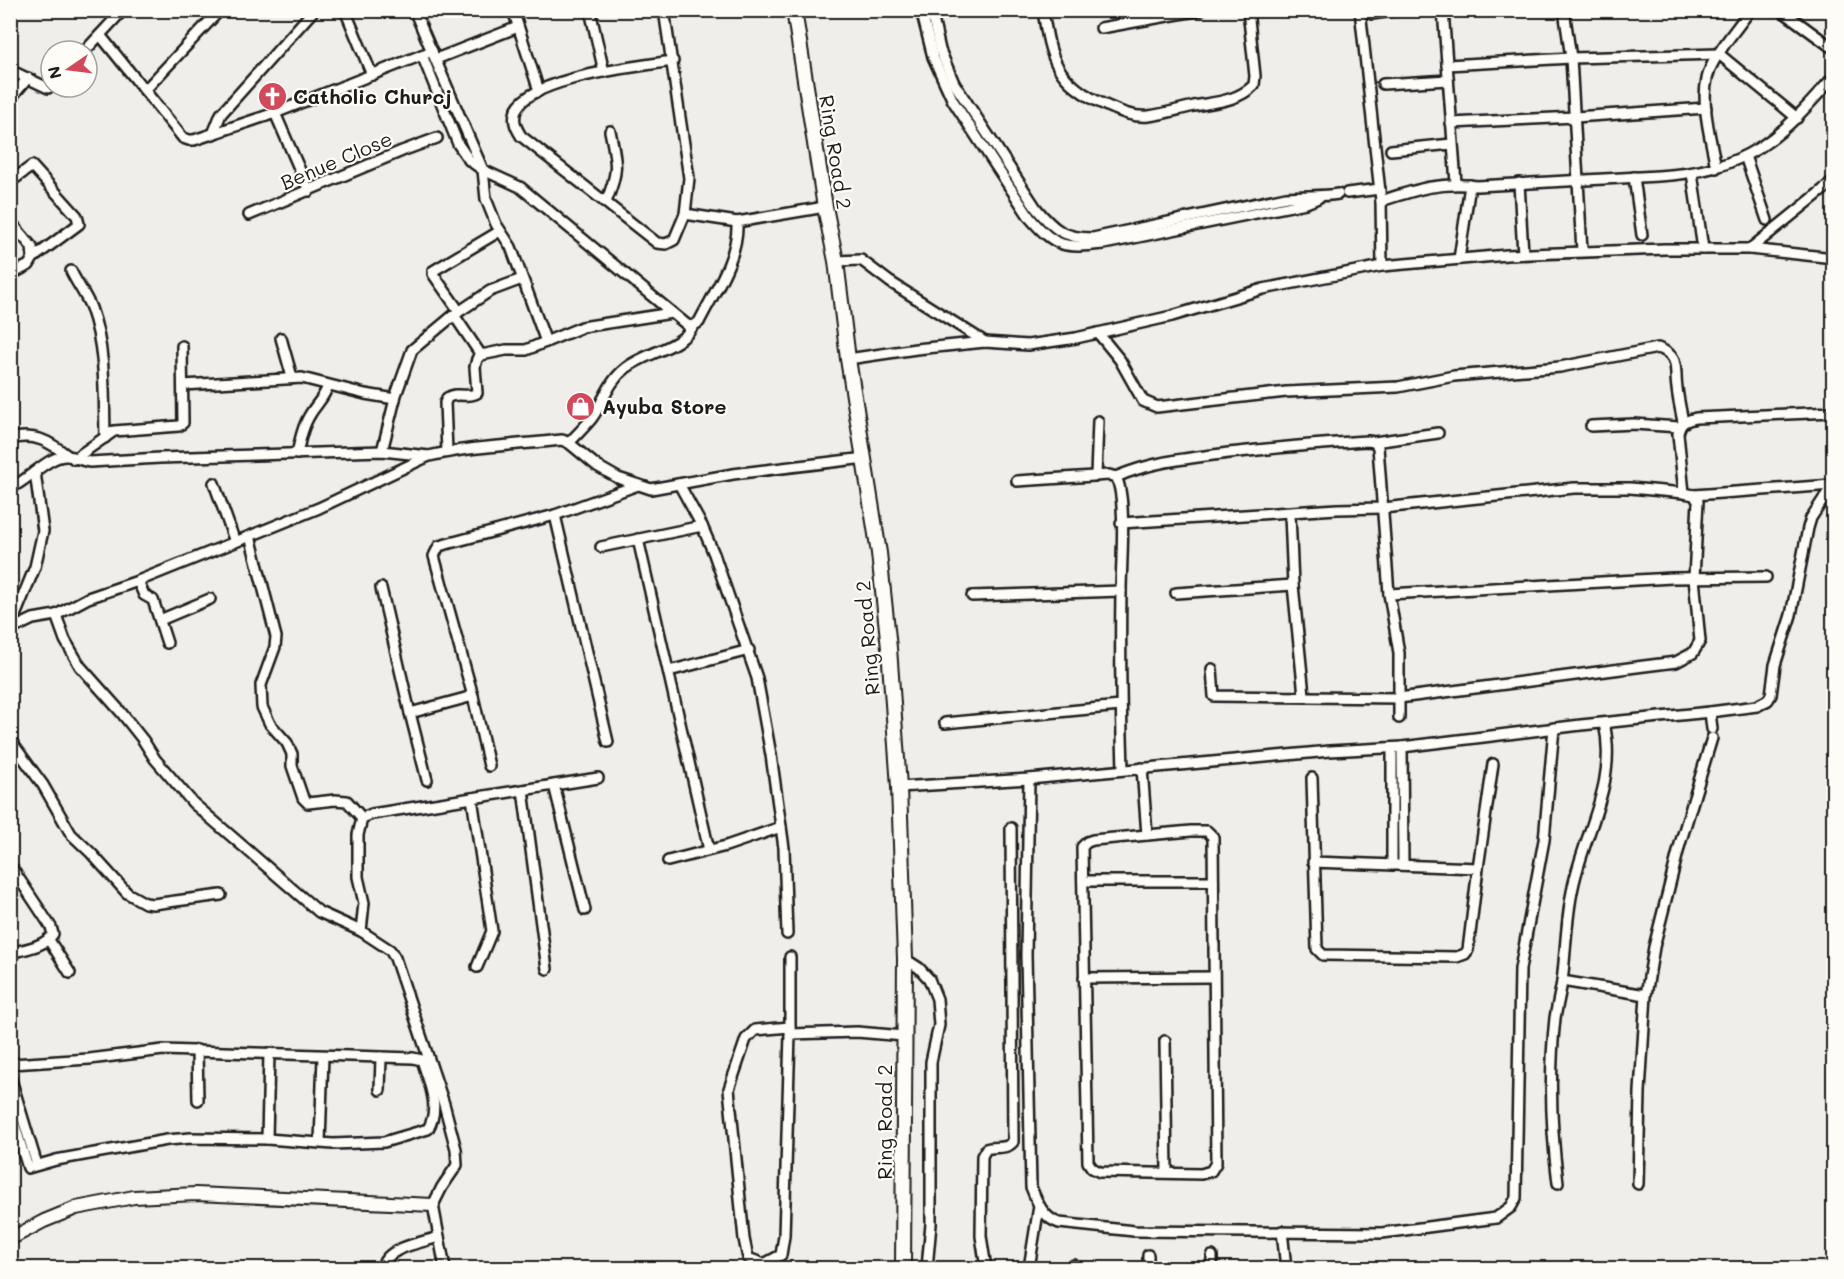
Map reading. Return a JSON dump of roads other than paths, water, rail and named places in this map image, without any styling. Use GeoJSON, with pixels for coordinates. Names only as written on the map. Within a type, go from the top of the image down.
{"type":"FeatureCollection","features":[{"type":"Feature","properties":{"kind":"main road","name":"Ring Road 2"},"geometry":{"type":"LineString","coordinates":[[794,10],[825,207],[836,261],[848,359],[879,553],[899,786],[905,959],[903,1269]]}},
{"type":"Feature","properties":{"kind":"street"},"geometry":{"type":"LineString","coordinates":[[96,39],[123,10]]}},
{"type":"Feature","properties":{"kind":"street"},"geometry":{"type":"LineString","coordinates":[[146,89],[220,10]]}},
{"type":"Feature","properties":{"kind":"street"},"geometry":{"type":"LineString","coordinates":[[213,134],[221,114],[314,10]]}},
{"type":"Feature","properties":{"kind":"street"},"geometry":{"type":"LineString","coordinates":[[345,10],[372,75]]}},
{"type":"Feature","properties":{"kind":"street"},"geometry":{"type":"LineString","coordinates":[[414,10],[427,56],[458,144],[470,160],[483,170],[520,187],[672,313],[687,325],[693,326]]}},
{"type":"Feature","properties":{"kind":"street"},"geometry":{"type":"LineString","coordinates":[[513,10],[539,91]]}},
{"type":"Feature","properties":{"kind":"street"},"geometry":{"type":"LineString","coordinates":[[590,10],[604,72]]}},
{"type":"Feature","properties":{"kind":"street"},"geometry":{"type":"LineString","coordinates":[[664,10],[673,61],[689,178],[685,214],[674,240],[666,244],[657,243],[521,136],[515,123],[515,112],[524,101],[561,81],[673,61]]}},
{"type":"Feature","properties":{"kind":"street"},"geometry":{"type":"LineString","coordinates":[[921,10],[933,57],[953,101],[1030,218],[1042,232],[1054,241],[1073,248],[1104,244],[1168,227]]}},
{"type":"Feature","properties":{"kind":"street"},"geometry":{"type":"LineString","coordinates":[[931,10],[940,50],[963,100],[1049,224],[1070,236],[1093,238],[1168,227],[1306,203],[1320,197],[1380,189]]}},
{"type":"Feature","properties":{"kind":"street"},"geometry":{"type":"LineString","coordinates":[[1043,10],[1047,38],[1063,76],[1080,92],[1124,114],[1147,116],[1242,96],[1254,85],[1253,41],[1248,10]]}},
{"type":"Feature","properties":{"kind":"street"},"geometry":{"type":"LineString","coordinates":[[1101,28],[1201,10]]}},
{"type":"Feature","properties":{"kind":"street"},"geometry":{"type":"LineString","coordinates":[[1360,10],[1382,201],[1382,266]]}},
{"type":"Feature","properties":{"kind":"street"},"geometry":{"type":"LineString","coordinates":[[1372,14],[1399,10]]}},
{"type":"Feature","properties":{"kind":"street"},"geometry":{"type":"LineString","coordinates":[[1443,10],[1456,183]]}},
{"type":"Feature","properties":{"kind":"street"},"geometry":{"type":"LineString","coordinates":[[1564,10],[1571,58],[1582,251]]}},
{"type":"Feature","properties":{"kind":"street"},"geometry":{"type":"LineString","coordinates":[[1716,168],[1706,108],[1706,89],[1710,70],[1750,10]]}},
{"type":"Feature","properties":{"kind":"street"},"geometry":{"type":"LineString","coordinates":[[1781,10],[1833,50]]}},
{"type":"Feature","properties":{"kind":"street"},"geometry":{"type":"LineString","coordinates":[[100,35],[146,89],[183,138],[189,140],[275,113],[372,75],[518,27]]}},
{"type":"Feature","properties":{"kind":"street"},"geometry":{"type":"LineString","coordinates":[[1447,65],[1571,58],[1719,54],[1797,118]]}},
{"type":"Feature","properties":{"kind":"street"},"geometry":{"type":"LineString","coordinates":[[427,56],[483,170],[486,199],[500,231],[511,247],[546,342]]}},
{"type":"Feature","properties":{"kind":"street"},"geometry":{"type":"LineString","coordinates":[[10,70],[39,84]]}},
{"type":"Feature","properties":{"kind":"street"},"geometry":{"type":"LineString","coordinates":[[1382,201],[1434,185],[1634,177],[1692,173],[1716,168],[1768,143],[1797,118],[1833,76]]}},
{"type":"Feature","properties":{"kind":"street"},"geometry":{"type":"LineString","coordinates":[[10,99],[28,78]]}},
{"type":"Feature","properties":{"kind":"street"},"geometry":{"type":"LineString","coordinates":[[1383,84],[1448,80]]}},
{"type":"Feature","properties":{"kind":"street"},"geometry":{"type":"LineString","coordinates":[[1451,123],[1706,108]]}},
{"type":"Feature","properties":{"kind":"street"},"geometry":{"type":"LineString","coordinates":[[275,113],[309,191]]}},
{"type":"Feature","properties":{"kind":"street"},"geometry":{"type":"LineString","coordinates":[[606,202],[614,183],[617,163],[610,131]]}},
{"type":"Feature","properties":{"kind":"street","name":"Benue Close"},"geometry":{"type":"LineString","coordinates":[[249,215],[437,138]]}},
{"type":"Feature","properties":{"kind":"street"},"geometry":{"type":"LineString","coordinates":[[1391,150],[1452,144]]}},
{"type":"Feature","properties":{"kind":"street"},"geometry":{"type":"LineString","coordinates":[[1745,156],[1767,220]]}},
{"type":"Feature","properties":{"kind":"street"},"geometry":{"type":"LineString","coordinates":[[10,182],[32,166],[78,218],[79,224],[33,258],[29,265],[10,276]]}},
{"type":"Feature","properties":{"kind":"street"},"geometry":{"type":"LineString","coordinates":[[1692,173],[1703,249]]}},
{"type":"Feature","properties":{"kind":"street"},"geometry":{"type":"LineString","coordinates":[[1634,177],[1642,235]]}},
{"type":"Feature","properties":{"kind":"street"},"geometry":{"type":"LineString","coordinates":[[1750,249],[1833,182]]}},
{"type":"Feature","properties":{"kind":"street"},"geometry":{"type":"LineString","coordinates":[[1519,183],[1523,254]]}},
{"type":"Feature","properties":{"kind":"street"},"geometry":{"type":"LineString","coordinates":[[1459,259],[1470,185]]}},
{"type":"Feature","properties":{"kind":"street"},"geometry":{"type":"LineString","coordinates":[[685,214],[736,222],[825,207]]}},
{"type":"Feature","properties":{"kind":"street"},"geometry":{"type":"LineString","coordinates":[[10,221],[32,247],[33,258]]}},
{"type":"Feature","properties":{"kind":"street"},"geometry":{"type":"LineString","coordinates":[[569,442],[591,419],[615,377],[650,354],[680,340],[699,322],[725,272],[736,240],[736,222]]}},
{"type":"Feature","properties":{"kind":"street"},"geometry":{"type":"LineString","coordinates":[[481,355],[433,271],[500,231]]}},
{"type":"Feature","properties":{"kind":"street"},"geometry":{"type":"LineString","coordinates":[[848,359],[985,342],[1028,345],[1098,333],[1204,307],[1263,289],[1382,266],[1582,251],[1750,249],[1833,258]]}},
{"type":"Feature","properties":{"kind":"street"},"geometry":{"type":"LineString","coordinates":[[836,261],[861,260],[890,282],[985,342]]}},
{"type":"Feature","properties":{"kind":"street"},"geometry":{"type":"LineString","coordinates":[[71,271],[88,300],[96,327],[101,358],[105,438]]}},
{"type":"Feature","properties":{"kind":"street"},"geometry":{"type":"LineString","coordinates":[[382,451],[395,399],[412,350],[456,313],[490,291],[522,279]]}},
{"type":"Feature","properties":{"kind":"street"},"geometry":{"type":"LineString","coordinates":[[447,452],[445,404],[447,398],[455,395],[472,396],[477,393],[476,362],[481,355],[506,350],[526,350],[582,327],[672,313]]}},
{"type":"Feature","properties":{"kind":"street"},"geometry":{"type":"LineString","coordinates":[[1098,333],[1120,360],[1143,401],[1157,407],[1286,392],[1398,387],[1454,376],[1560,367],[1658,348],[1665,351],[1676,364],[1681,424],[1678,434],[1683,492]]}},
{"type":"Feature","properties":{"kind":"street"},"geometry":{"type":"LineString","coordinates":[[281,338],[292,377]]}},
{"type":"Feature","properties":{"kind":"street"},"geometry":{"type":"LineString","coordinates":[[71,457],[116,431],[179,426],[183,423],[183,346]]}},
{"type":"Feature","properties":{"kind":"street"},"geometry":{"type":"LineString","coordinates":[[183,385],[292,377],[395,399]]}},
{"type":"Feature","properties":{"kind":"street"},"geometry":{"type":"LineString","coordinates":[[297,454],[308,418],[326,394],[328,385]]}},
{"type":"Feature","properties":{"kind":"street"},"geometry":{"type":"LineString","coordinates":[[1591,426],[1681,424],[1696,418],[1833,412]]}},
{"type":"Feature","properties":{"kind":"street"},"geometry":{"type":"LineString","coordinates":[[1096,476],[1098,421]]}},
{"type":"Feature","properties":{"kind":"street"},"geometry":{"type":"LineString","coordinates":[[1017,481],[1109,475],[1116,477],[1139,467],[1167,461],[1291,445],[1374,442],[1438,433]]}},
{"type":"Feature","properties":{"kind":"street"},"geometry":{"type":"LineString","coordinates":[[10,439],[25,435],[39,439],[53,444],[71,457]]}},
{"type":"Feature","properties":{"kind":"street"},"geometry":{"type":"LineString","coordinates":[[10,629],[33,619],[56,615],[88,598],[138,581],[250,536],[429,456],[447,452],[476,447],[562,440],[569,442],[597,466],[618,478],[651,489],[733,474],[865,458]]}},
{"type":"Feature","properties":{"kind":"street"},"geometry":{"type":"LineString","coordinates":[[1374,442],[1378,447],[1389,594],[1399,653],[1400,718]]}},
{"type":"Feature","properties":{"kind":"street"},"geometry":{"type":"LineString","coordinates":[[10,488],[57,458],[71,457],[90,462],[382,451],[429,456]]}},
{"type":"Feature","properties":{"kind":"street"},"geometry":{"type":"LineString","coordinates":[[10,629],[35,567],[43,531],[35,472]]}},
{"type":"Feature","properties":{"kind":"street"},"geometry":{"type":"LineString","coordinates":[[1116,477],[1120,486],[1121,523],[1120,706],[1123,769]]}},
{"type":"Feature","properties":{"kind":"street"},"geometry":{"type":"LineString","coordinates":[[214,483],[235,542]]}},
{"type":"Feature","properties":{"kind":"street"},"geometry":{"type":"LineString","coordinates":[[679,484],[702,526],[748,650],[761,700],[784,848],[787,934]]}},
{"type":"Feature","properties":{"kind":"street"},"geometry":{"type":"LineString","coordinates":[[1121,523],[1383,508],[1574,488],[1630,488],[1694,495],[1833,484]]}},
{"type":"Feature","properties":{"kind":"street"},"geometry":{"type":"LineString","coordinates":[[899,786],[1029,779],[1123,769],[1397,747],[1757,706],[1771,695],[1775,665],[1791,615],[1811,518],[1833,484]]}},
{"type":"Feature","properties":{"kind":"street"},"geometry":{"type":"LineString","coordinates":[[489,766],[473,696],[434,556],[439,546],[555,516],[638,485]]}},
{"type":"Feature","properties":{"kind":"street"},"geometry":{"type":"LineString","coordinates":[[1212,669],[1214,696],[1399,698],[1676,662],[1693,653],[1700,641],[1694,578],[1698,501],[1694,495]]}},
{"type":"Feature","properties":{"kind":"street"},"geometry":{"type":"LineString","coordinates":[[1290,513],[1293,585],[1304,696]]}},
{"type":"Feature","properties":{"kind":"street"},"geometry":{"type":"LineString","coordinates":[[555,516],[608,742]]}},
{"type":"Feature","properties":{"kind":"street"},"geometry":{"type":"LineString","coordinates":[[601,547],[702,526]]}},
{"type":"Feature","properties":{"kind":"street"},"geometry":{"type":"LineString","coordinates":[[250,536],[276,637],[275,647],[261,685],[262,707],[270,724],[287,743],[292,754],[292,766],[303,798],[308,803],[347,801],[362,818]]}},
{"type":"Feature","properties":{"kind":"street"},"geometry":{"type":"LineString","coordinates":[[639,539],[709,850]]}},
{"type":"Feature","properties":{"kind":"street"},"geometry":{"type":"LineString","coordinates":[[1389,594],[1694,578],[1766,577]]}},
{"type":"Feature","properties":{"kind":"street"},"geometry":{"type":"LineString","coordinates":[[138,581],[144,595],[153,600],[167,643]]}},
{"type":"Feature","properties":{"kind":"street"},"geometry":{"type":"LineString","coordinates":[[1176,594],[1293,585]]}},
{"type":"Feature","properties":{"kind":"street"},"geometry":{"type":"LineString","coordinates":[[381,588],[428,780]]}},
{"type":"Feature","properties":{"kind":"street"},"geometry":{"type":"LineString","coordinates":[[972,596],[1120,591]]}},
{"type":"Feature","properties":{"kind":"street"},"geometry":{"type":"LineString","coordinates":[[160,620],[210,599]]}},
{"type":"Feature","properties":{"kind":"street"},"geometry":{"type":"LineString","coordinates":[[56,615],[65,640],[80,666],[120,711],[155,759],[193,803],[319,912],[361,931],[390,950],[395,958],[453,1137],[457,1165],[433,1204],[445,1269]]}},
{"type":"Feature","properties":{"kind":"street"},"geometry":{"type":"LineString","coordinates":[[669,671],[748,650]]}},
{"type":"Feature","properties":{"kind":"street"},"geometry":{"type":"LineString","coordinates":[[410,713],[473,696]]}},
{"type":"Feature","properties":{"kind":"street"},"geometry":{"type":"LineString","coordinates":[[945,723],[1120,706]]}},
{"type":"Feature","properties":{"kind":"street"},"geometry":{"type":"LineString","coordinates":[[1638,1184],[1640,1092],[1646,995],[1654,947],[1680,844],[1712,734],[1710,712]]}},
{"type":"Feature","properties":{"kind":"street"},"geometry":{"type":"LineString","coordinates":[[1558,1183],[1552,1140],[1555,1018],[1562,981],[1564,945],[1573,884],[1606,780],[1609,755],[1604,723]]}},
{"type":"Feature","properties":{"kind":"street"},"geometry":{"type":"LineString","coordinates":[[1029,779],[1026,955],[1028,1106],[1031,1187],[1039,1206],[1051,1221],[1134,1231],[1382,1233],[1496,1218],[1511,1207],[1516,1198],[1520,969],[1544,840],[1554,728]]}},
{"type":"Feature","properties":{"kind":"street"},"geometry":{"type":"LineString","coordinates":[[10,740],[43,785],[71,834],[127,892],[145,903],[153,904],[220,895]]}},
{"type":"Feature","properties":{"kind":"street"},"geometry":{"type":"LineString","coordinates":[[1397,747],[1403,865]]}},
{"type":"Feature","properties":{"kind":"street"},"geometry":{"type":"LineString","coordinates":[[1392,865],[1397,747]]}},
{"type":"Feature","properties":{"kind":"street"},"geometry":{"type":"LineString","coordinates":[[1312,778],[1317,949],[1323,955],[1462,956],[1468,950],[1493,764]]}},
{"type":"Feature","properties":{"kind":"street"},"geometry":{"type":"LineString","coordinates":[[1142,768],[1147,835]]}},
{"type":"Feature","properties":{"kind":"street"},"geometry":{"type":"LineString","coordinates":[[362,818],[598,778]]}},
{"type":"Feature","properties":{"kind":"street"},"geometry":{"type":"LineString","coordinates":[[554,785],[585,910]]}},
{"type":"Feature","properties":{"kind":"street"},"geometry":{"type":"LineString","coordinates":[[522,790],[548,969]]}},
{"type":"Feature","properties":{"kind":"street"},"geometry":{"type":"LineString","coordinates":[[472,798],[492,931],[477,967]]}},
{"type":"Feature","properties":{"kind":"street"},"geometry":{"type":"LineString","coordinates":[[361,931],[364,903],[358,877],[358,835],[362,818]]}},
{"type":"Feature","properties":{"kind":"street"},"geometry":{"type":"LineString","coordinates":[[668,861],[781,827]]}},
{"type":"Feature","properties":{"kind":"street"},"geometry":{"type":"LineString","coordinates":[[986,1269],[981,1236],[982,1156],[986,1149],[1004,1148],[1013,1142],[1011,828]]}},
{"type":"Feature","properties":{"kind":"street"},"geometry":{"type":"LineString","coordinates":[[1207,831],[1212,837],[1216,1163],[1211,1171],[1201,1174],[1100,1172],[1092,1168],[1088,1162],[1082,848],[1086,842],[1147,835],[1207,831]]}},
{"type":"Feature","properties":{"kind":"street"},"geometry":{"type":"LineString","coordinates":[[1313,862],[1478,868]]}},
{"type":"Feature","properties":{"kind":"street"},"geometry":{"type":"LineString","coordinates":[[10,865],[51,927],[53,934],[49,940],[39,945],[10,953]]}},
{"type":"Feature","properties":{"kind":"street"},"geometry":{"type":"LineString","coordinates":[[1083,881],[1213,881]]}},
{"type":"Feature","properties":{"kind":"street"},"geometry":{"type":"LineString","coordinates":[[49,940],[70,973]]}},
{"type":"Feature","properties":{"kind":"street"},"geometry":{"type":"LineString","coordinates":[[790,957],[790,1030],[787,1180],[782,1255],[764,1264],[748,1258],[744,1239],[729,1089],[746,1039],[755,1030],[790,1030],[857,1032],[904,1036]]}},
{"type":"Feature","properties":{"kind":"street"},"geometry":{"type":"LineString","coordinates":[[905,959],[929,979],[937,999],[939,1025],[931,1062],[931,1224],[927,1269]]}},
{"type":"Feature","properties":{"kind":"street"},"geometry":{"type":"LineString","coordinates":[[1084,978],[1213,977]]}},
{"type":"Feature","properties":{"kind":"street"},"geometry":{"type":"LineString","coordinates":[[1562,981],[1646,995]]}},
{"type":"Feature","properties":{"kind":"street"},"geometry":{"type":"LineString","coordinates":[[1165,1041],[1167,1172]]}},
{"type":"Feature","properties":{"kind":"street"},"geometry":{"type":"LineString","coordinates":[[163,1050],[413,1058],[422,1060],[432,1092],[434,1118],[428,1129],[384,1142],[333,1144],[267,1139],[167,1140],[32,1166],[11,1068],[163,1050]]}},
{"type":"Feature","properties":{"kind":"street"},"geometry":{"type":"LineString","coordinates":[[197,1050],[198,1100]]}},
{"type":"Feature","properties":{"kind":"street"},"geometry":{"type":"LineString","coordinates":[[267,1139],[269,1053]]}},
{"type":"Feature","properties":{"kind":"street"},"geometry":{"type":"LineString","coordinates":[[320,1142],[323,1056]]}},
{"type":"Feature","properties":{"kind":"street"},"geometry":{"type":"LineString","coordinates":[[380,1090],[381,1057]]}},
{"type":"Feature","properties":{"kind":"street"},"geometry":{"type":"LineString","coordinates":[[10,1110],[32,1166]]}},
{"type":"Feature","properties":{"kind":"street"},"geometry":{"type":"LineString","coordinates":[[10,1239],[44,1221],[76,1208],[134,1197],[196,1194],[433,1204]]}},
{"type":"Feature","properties":{"kind":"street"},"geometry":{"type":"LineString","coordinates":[[1029,1269],[1039,1206]]}},
{"type":"Feature","properties":{"kind":"street"},"geometry":{"type":"LineString","coordinates":[[1282,1231],[1286,1269]]}},
{"type":"Feature","properties":{"kind":"street"},"geometry":{"type":"LineString","coordinates":[[382,1269],[386,1258],[398,1250],[439,1237]]}},
{"type":"Feature","properties":{"kind":"street"},"geometry":{"type":"LineString","coordinates":[[1148,1255],[1148,1269]]}},
{"type":"Feature","properties":{"kind":"street"},"geometry":{"type":"LineString","coordinates":[[1212,1256],[1212,1269]]}},
{"type":"Feature","properties":{"kind":"place","name":"Catholic Churcj"},"geometry":{"type":"Point","coordinates":[272,96]}},
{"type":"Feature","properties":{"kind":"place","name":"Ayuba Store"},"geometry":{"type":"Point","coordinates":[581,406]}}]}
